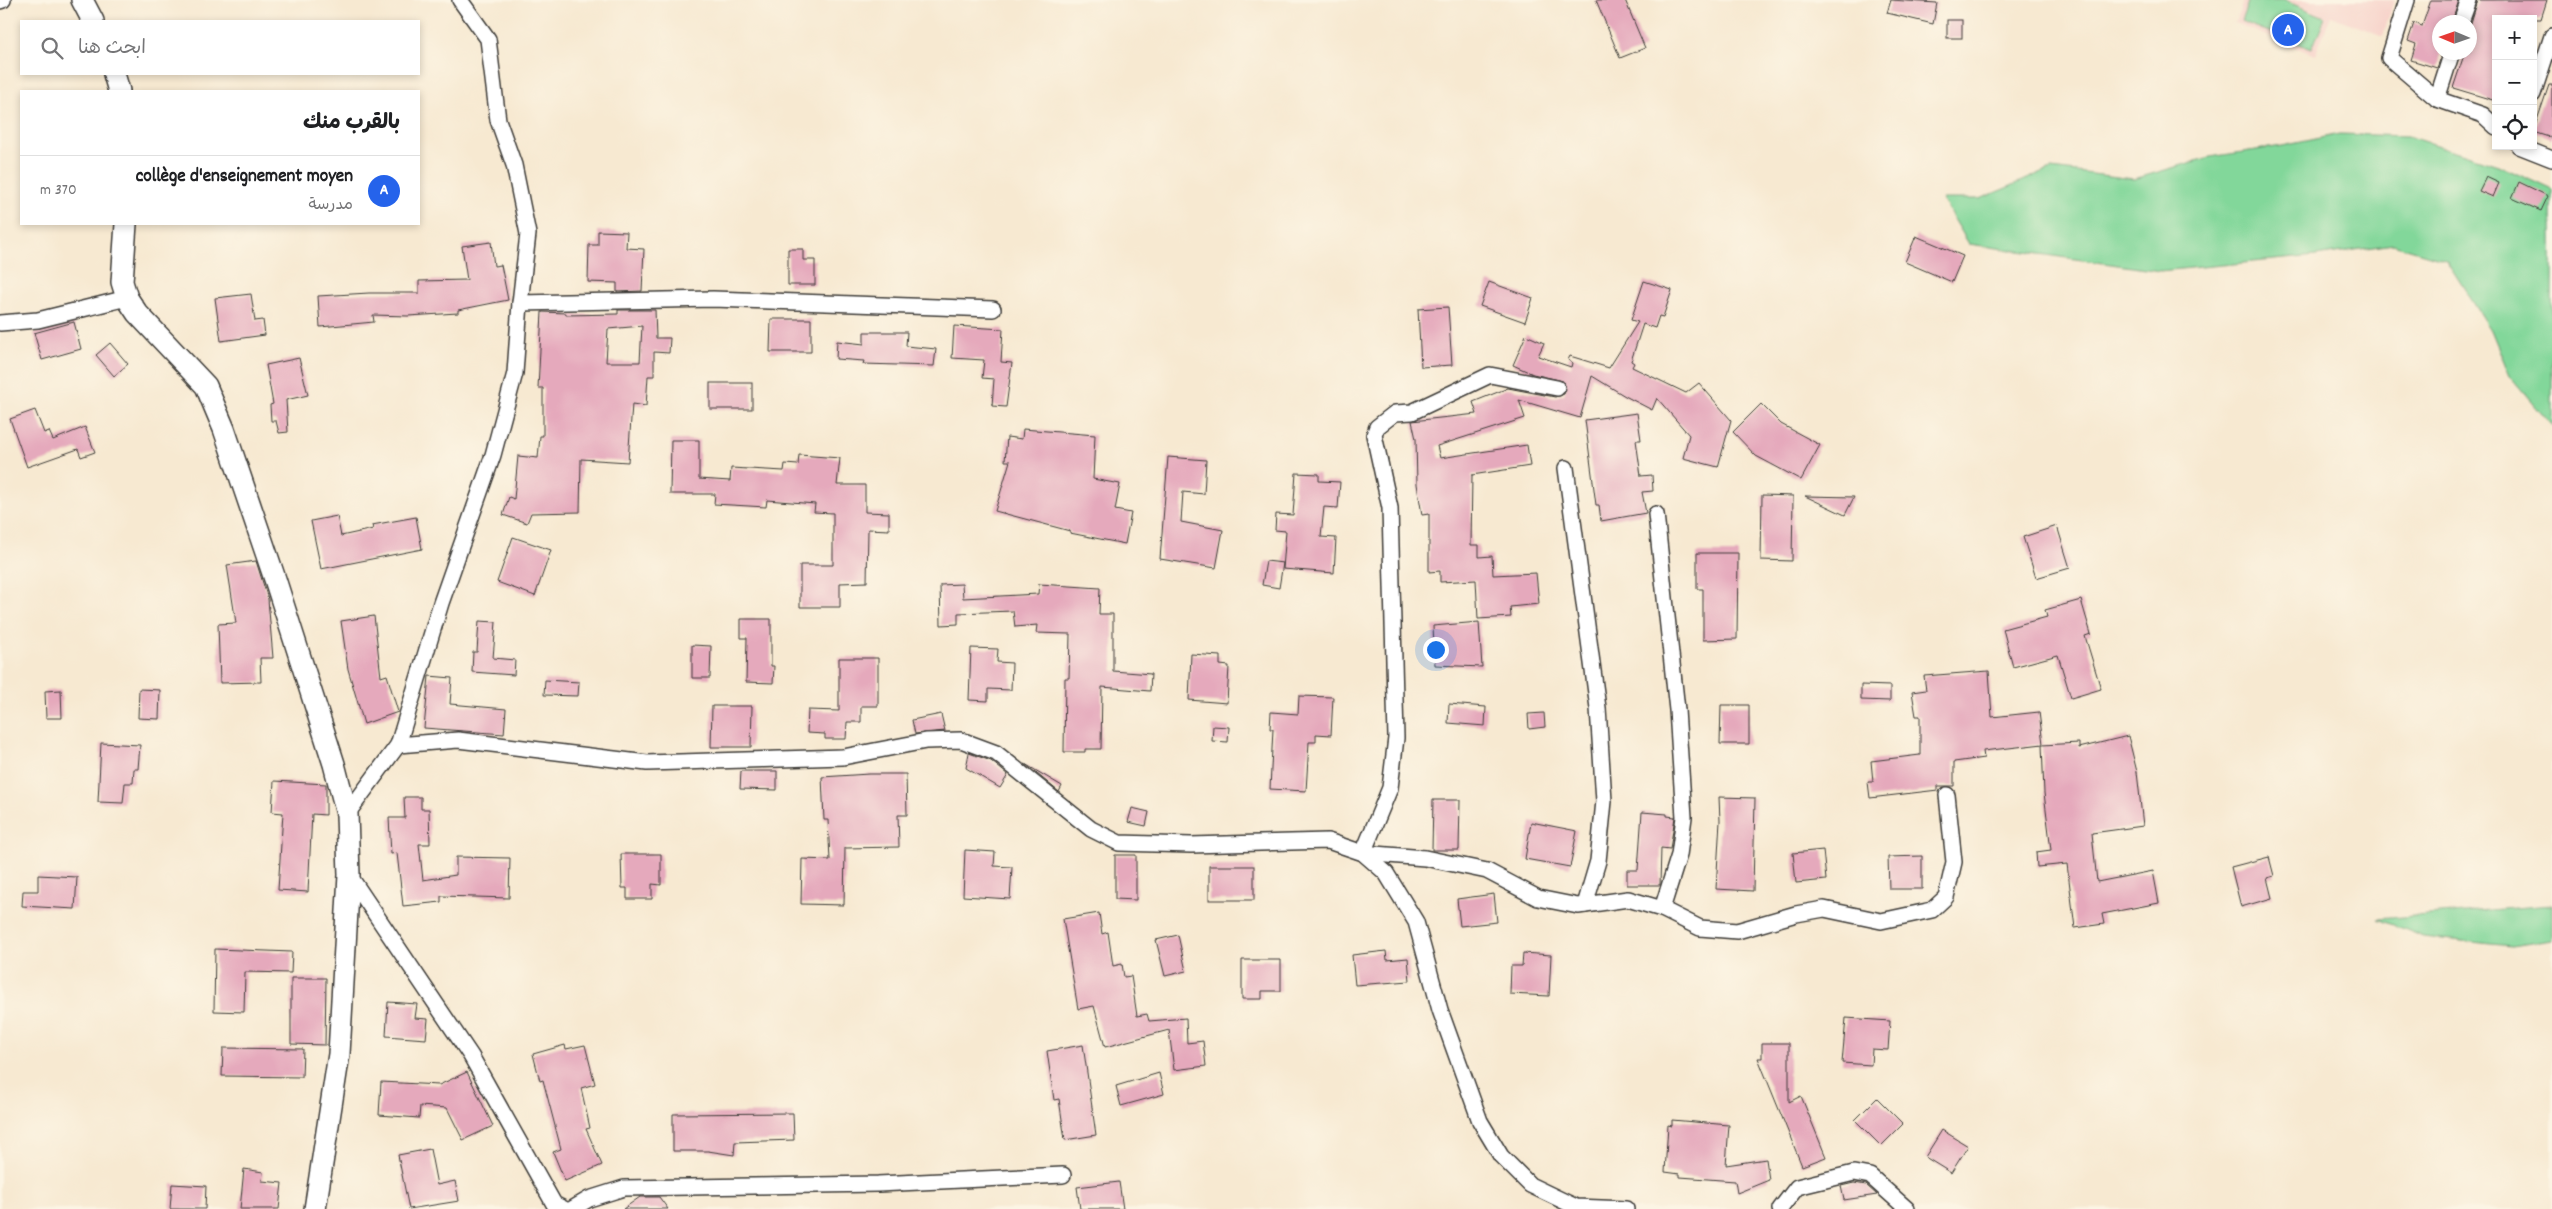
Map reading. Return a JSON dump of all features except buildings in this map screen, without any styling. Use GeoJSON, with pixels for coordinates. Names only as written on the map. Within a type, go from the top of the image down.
{"type":"FeatureCollection","features":[{"type":"Feature","properties":{"kind":"main road"},"geometry":{"type":"LineString","coordinates":[[82,0],[92,20]]}},
{"type":"Feature","properties":{"kind":"main road"},"geometry":{"type":"LineString","coordinates":[[114,75],[119,90]]}},
{"type":"Feature","properties":{"kind":"main road"},"geometry":{"type":"LineString","coordinates":[[126,225],[122,282],[127,298],[137,313],[206,386],[224,429],[275,579],[334,764],[347,814],[349,876],[339,1054],[316,1209]]}},
{"type":"Feature","properties":{"kind":"street"},"geometry":{"type":"LineString","coordinates":[[347,814],[398,744],[441,603],[493,454],[515,373],[520,303],[528,234],[514,165],[498,120],[488,39],[460,0]]}},
{"type":"Feature","properties":{"kind":"street"},"geometry":{"type":"LineString","coordinates":[[2407,0],[2388,58],[2437,99],[2483,115],[2492,123]]}},
{"type":"Feature","properties":{"kind":"street"},"geometry":{"type":"LineString","coordinates":[[2464,15],[2469,0]]}},
{"type":"Feature","properties":{"kind":"street"},"geometry":{"type":"LineString","coordinates":[[2537,85],[2549,57],[2552,36]]}},
{"type":"Feature","properties":{"kind":"street"},"geometry":{"type":"LineString","coordinates":[[2437,99],[2449,60]]}},
{"type":"Feature","properties":{"kind":"street"},"geometry":{"type":"LineString","coordinates":[[2529,150],[2552,159]]}},
{"type":"Feature","properties":{"kind":"street"},"geometry":{"type":"LineString","coordinates":[[0,323],[38,320],[127,298]]}},
{"type":"Feature","properties":{"kind":"street"},"geometry":{"type":"LineString","coordinates":[[520,303],[712,299],[993,309]]}},
{"type":"Feature","properties":{"kind":"street"},"geometry":{"type":"LineString","coordinates":[[1364,853],[1390,788],[1396,738],[1390,508],[1374,435],[1377,427],[1394,413],[1412,412],[1490,375],[1557,388]]}},
{"type":"Feature","properties":{"kind":"street"},"geometry":{"type":"LineString","coordinates":[[1566,468],[1598,708],[1604,801],[1598,861],[1585,905]]}},
{"type":"Feature","properties":{"kind":"street"},"geometry":{"type":"LineString","coordinates":[[1656,514],[1677,710],[1684,817],[1679,855],[1662,909]]}},
{"type":"Feature","properties":{"kind":"street"},"geometry":{"type":"LineString","coordinates":[[398,744],[458,740],[647,763],[843,757],[926,741],[961,740],[996,753],[1091,830],[1119,843],[1191,845],[1328,841],[1364,853],[1425,858],[1487,871],[1538,898],[1578,906],[1628,899],[1662,909],[1700,928],[1737,931],[1796,914],[1824,909],[1881,921],[1932,910],[1946,897],[1954,862],[1947,795]]}},
{"type":"Feature","properties":{"kind":"street"},"geometry":{"type":"LineString","coordinates":[[1364,853],[1386,873],[1416,922],[1443,1019],[1480,1121],[1501,1156],[1530,1185],[1576,1207],[1626,1209]]}},
{"type":"Feature","properties":{"kind":"street"},"geometry":{"type":"LineString","coordinates":[[349,876],[471,1056],[554,1204],[564,1209]]}},
{"type":"Feature","properties":{"kind":"street"},"geometry":{"type":"LineString","coordinates":[[1780,1209],[1796,1187],[1854,1173],[1870,1176],[1907,1209]]}},
{"type":"Feature","properties":{"kind":"street"},"geometry":{"type":"LineString","coordinates":[[572,1209],[589,1199],[624,1188],[878,1184],[1063,1175]]}},
{"type":"Feature","properties":{"kind":"shaded area"},"geometry":{"type":"Polygon","coordinates":[[[2244,0],[2394,0],[2383,36],[2331,16],[2315,55],[2235,23],[2244,0]]]}},
{"type":"Feature","properties":{"kind":"green space"},"geometry":{"type":"Polygon","coordinates":[[[2249,0],[2283,0],[2325,17],[2312,49],[2241,21],[2249,0]]]}},
{"type":"Feature","properties":{"kind":"green space"},"geometry":{"type":"Polygon","coordinates":[[[2340,134],[2408,136],[2498,165],[2552,190],[2552,426],[2510,376],[2491,330],[2446,260],[2393,244],[2316,256],[2160,271],[1969,244],[1942,199],[1980,199],[2051,169],[2134,179],[2210,157],[2282,146],[2340,134]]]}},
{"type":"Feature","properties":{"kind":"green space"},"geometry":{"type":"Polygon","coordinates":[[[2552,905],[2552,940],[2511,946],[2423,937],[2378,919],[2552,905]]]}},
{"type":"Feature","properties":{"kind":"place","name":"collège d'enseignement moyen"},"geometry":{"type":"Point","coordinates":[2288,30]}}]}
